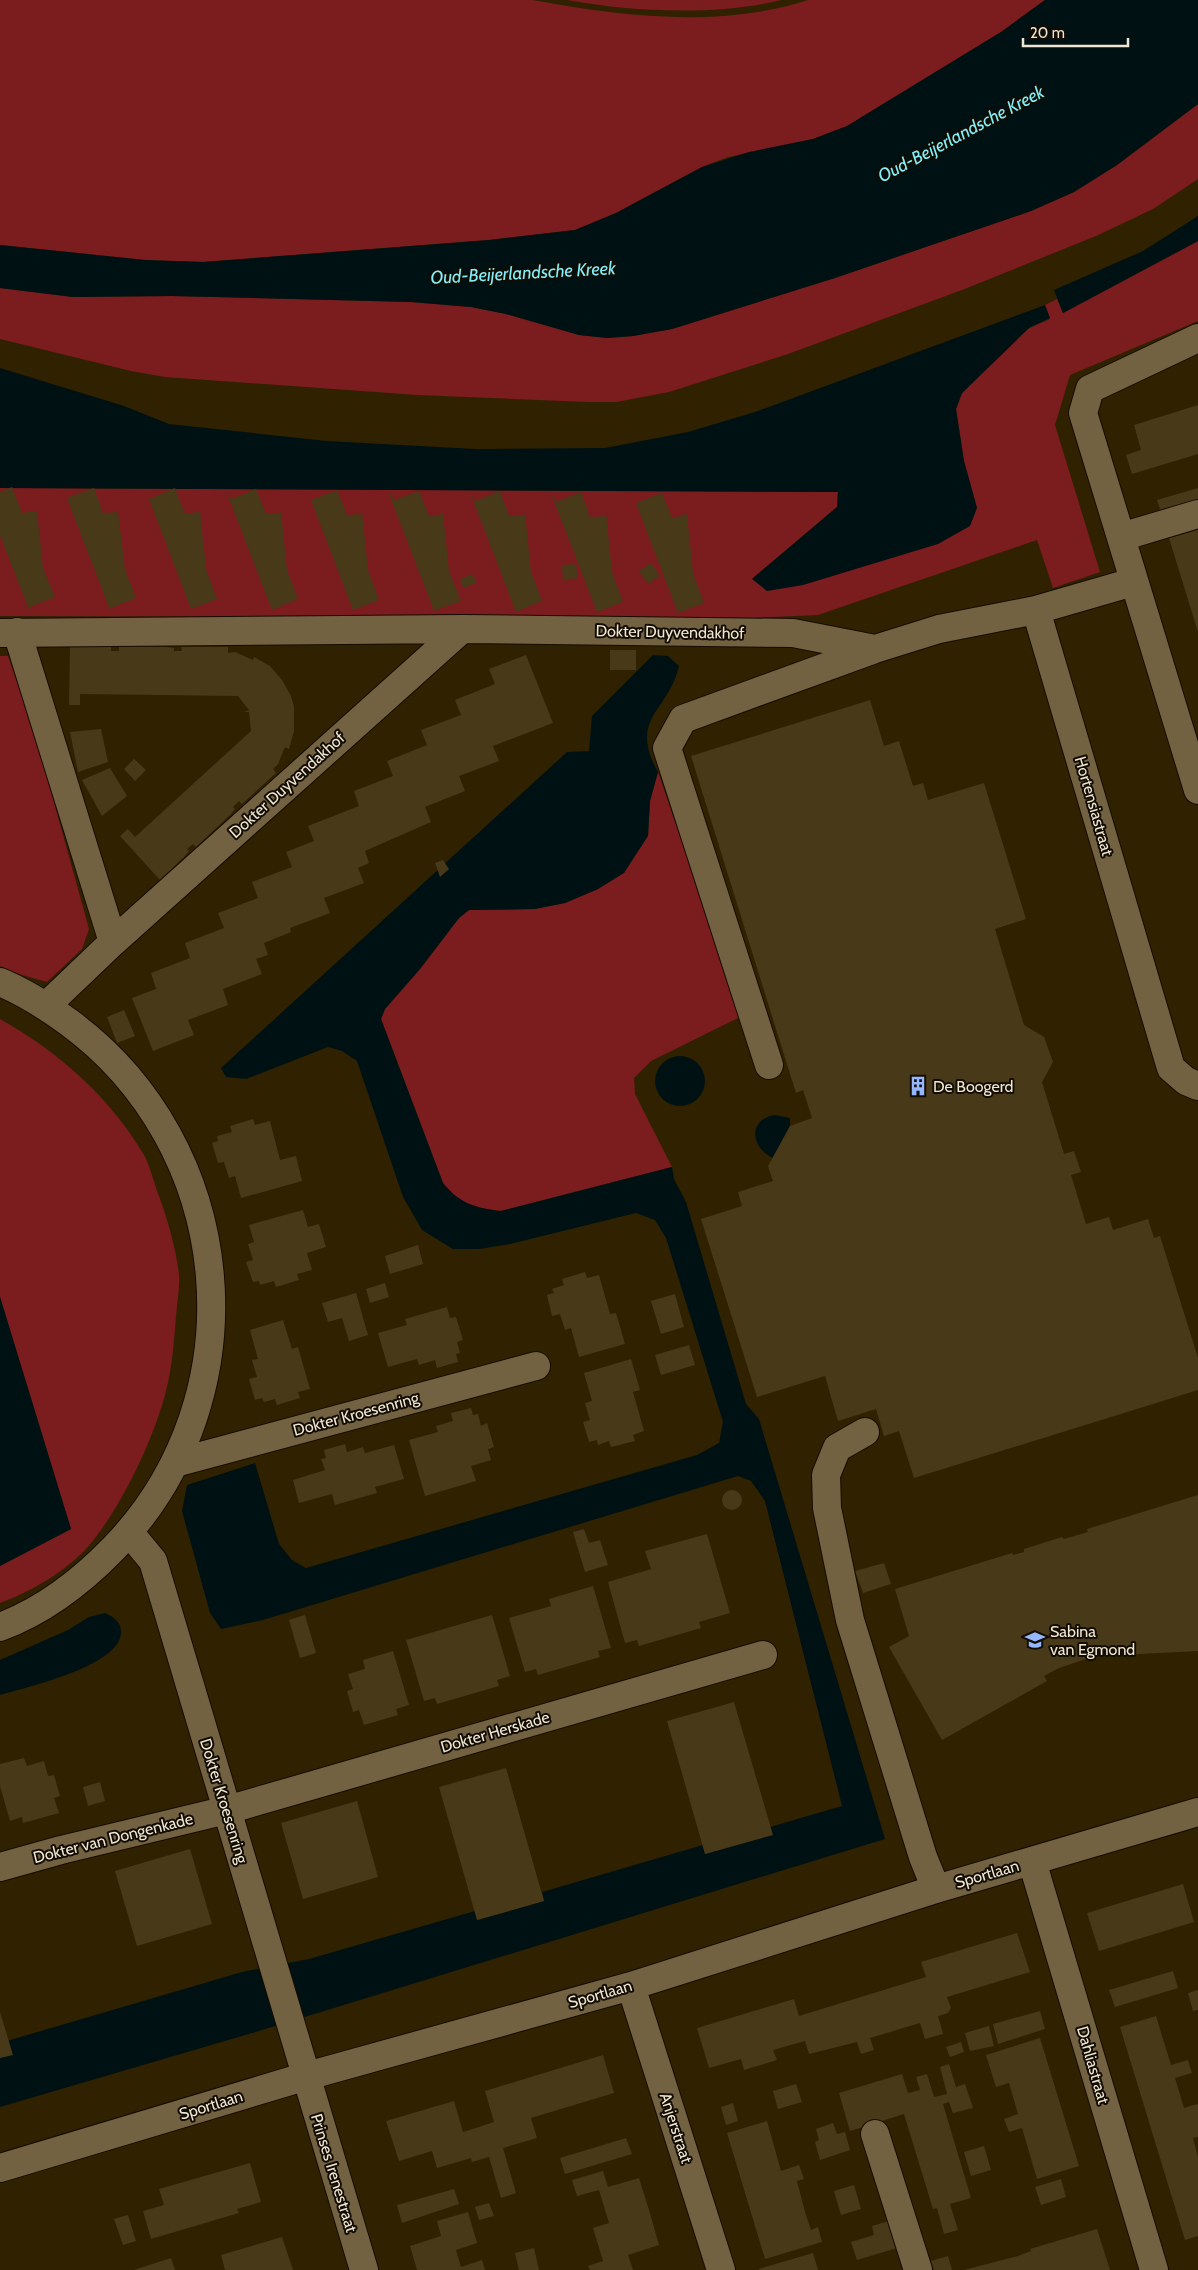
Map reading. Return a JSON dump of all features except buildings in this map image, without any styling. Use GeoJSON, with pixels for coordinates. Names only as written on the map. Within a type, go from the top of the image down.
{"type":"FeatureCollection","features":[{"type":"Feature","properties":{"kind":"street"},"geometry":{"type":"LineString","coordinates":[[1198,338],[1090,389],[1083,414],[1198,790]]}},
{"type":"Feature","properties":{"kind":"street"},"geometry":{"type":"LineString","coordinates":[[1121,537],[1198,514]]}},
{"type":"Feature","properties":{"kind":"street"},"geometry":{"type":"LineString","coordinates":[[769,1065],[667,748],[684,719],[875,649],[938,629],[1036,610],[1133,582]]}},
{"type":"Feature","properties":{"kind":"street","name":"Hortensiastraat"},"geometry":{"type":"LineString","coordinates":[[1036,610],[1171,1068],[1186,1081],[1198,1086]]}},
{"type":"Feature","properties":{"kind":"street","name":"Dokter Duyvendakhof"},"geometry":{"type":"LineString","coordinates":[[112,942],[8,633],[462,629],[793,633],[875,649]]}},
{"type":"Feature","properties":{"kind":"street","name":"Dokter Duyvendakhof"},"geometry":{"type":"LineString","coordinates":[[46,1006],[112,942],[462,629]]}},
{"type":"Feature","properties":{"kind":"street"},"geometry":{"type":"LineString","coordinates":[[0,982],[46,1006],[86,1035],[122,1069],[152,1108],[177,1151],[195,1197],[207,1244],[212,1293],[210,1343],[201,1391],[187,1438],[154,1499],[129,1532],[95,1568],[55,1598],[0,1628]]}},
{"type":"Feature","properties":{"kind":"street","name":"Dokter Kroesenring"},"geometry":{"type":"LineString","coordinates":[[175,1463],[536,1366]]}},
{"type":"Feature","properties":{"kind":"street"},"geometry":{"type":"LineString","coordinates":[[865,1432],[837,1448],[826,1475],[827,1508],[850,1620],[920,1847],[936,1889]]}},
{"type":"Feature","properties":{"kind":"street","name":"Dokter Kroesenring"},"geometry":{"type":"LineString","coordinates":[[129,1532],[153,1561],[307,2076]]}},
{"type":"Feature","properties":{"kind":"street","name":"Dokter Herskade"},"geometry":{"type":"LineString","coordinates":[[227,1810],[763,1654]]}},
{"type":"Feature","properties":{"kind":"street","name":"Dokter van Dongenkade"},"geometry":{"type":"LineString","coordinates":[[0,1867],[61,1850],[227,1810]]}},
{"type":"Feature","properties":{"kind":"street","name":"Sportlaan"},"geometry":{"type":"LineString","coordinates":[[0,2168],[307,2076],[630,1986],[936,1889],[1198,1812]]}},
{"type":"Feature","properties":{"kind":"street","name":"Dahliastraat"},"geometry":{"type":"LineString","coordinates":[[1032,1861],[1154,2270]]}},
{"type":"Feature","properties":{"kind":"street","name":"Anjerstraat"},"geometry":{"type":"LineString","coordinates":[[630,1986],[721,2270]]}},
{"type":"Feature","properties":{"kind":"street","name":"Prinses Irenestraat"},"geometry":{"type":"LineString","coordinates":[[307,2076],[364,2270]]}},
{"type":"Feature","properties":{"kind":"street"},"geometry":{"type":"LineString","coordinates":[[875,2134],[918,2270]]}},
{"type":"Feature","properties":{"kind":"shaded area"},"geometry":{"type":"Polygon","coordinates":[[[0,0],[532,0],[635,15],[705,17],[774,9],[808,0],[1045,0],[1001,32],[847,126],[813,139],[728,157],[702,167],[616,213],[575,230],[489,240],[203,262],[145,260],[0,245],[0,0]]]}},
{"type":"Feature","properties":{"kind":"shaded area"},"geometry":{"type":"Polygon","coordinates":[[[567,0],[781,0],[730,8],[674,10],[619,7],[567,0]]]}},
{"type":"Feature","properties":{"kind":"shaded area"},"geometry":{"type":"Polygon","coordinates":[[[1198,104],[1198,179],[1153,209],[1096,236],[962,290],[788,354],[669,392],[616,402],[588,402],[417,395],[165,377],[131,371],[0,339],[0,288],[73,297],[172,296],[411,302],[471,307],[506,314],[579,335],[607,338],[633,336],[672,329],[835,278],[1031,211],[1074,192],[1117,165],[1198,104]]]}},
{"type":"Feature","properties":{"kind":"shaded area"},"geometry":{"type":"Polygon","coordinates":[[[1198,241],[1198,321],[1070,375],[1055,425],[1100,572],[1053,588],[1037,540],[818,615],[751,618],[0,616],[0,488],[838,492],[837,507],[752,579],[977,508],[964,461],[956,409],[962,393],[1029,328],[1050,319],[1045,305],[1057,299],[1063,313],[1198,241]]]}},
{"type":"Feature","properties":{"kind":"shaded area"},"geometry":{"type":"Polygon","coordinates":[[[0,656],[8,656],[34,730],[89,929],[82,949],[47,982],[0,966],[0,656]]]}},
{"type":"Feature","properties":{"kind":"shaded area"},"geometry":{"type":"Polygon","coordinates":[[[658,772],[742,1016],[651,1061],[634,1078],[635,1094],[672,1167],[500,1211],[468,1204],[455,1196],[443,1183],[381,1019],[385,1009],[420,969],[459,918],[469,910],[535,909],[565,903],[598,889],[648,836],[650,801],[658,772]]]}},
{"type":"Feature","properties":{"kind":"shaded area"},"geometry":{"type":"Polygon","coordinates":[[[0,1019],[63,1061],[99,1095],[144,1155],[171,1233],[178,1266],[179,1290],[172,1356],[165,1395],[152,1434],[122,1497],[98,1534],[77,1558],[46,1581],[0,1603],[0,1566],[71,1529],[0,1297],[0,1019]]]}},
{"type":"Feature","properties":{"kind":"water","name":"Oud-Beijerlandsche Kreek"},"geometry":{"type":"Polygon","coordinates":[[[1045,0],[1198,0],[1198,104],[1117,165],[1074,192],[1031,211],[835,278],[672,329],[633,336],[607,338],[579,335],[506,314],[471,307],[411,302],[172,296],[73,297],[0,288],[0,245],[145,260],[203,262],[489,240],[575,230],[616,213],[702,167],[749,152],[813,139],[847,126],[1001,32],[1045,0]]]}},
{"type":"Feature","properties":{"kind":"water"},"geometry":{"type":"Polygon","coordinates":[[[1198,216],[1198,241],[1063,313],[1054,290],[1143,251],[1198,216]]]}},
{"type":"Feature","properties":{"kind":"water"},"geometry":{"type":"Polygon","coordinates":[[[1045,305],[1050,318],[1029,328],[962,393],[956,409],[964,461],[977,508],[970,526],[938,544],[803,585],[767,591],[752,579],[837,507],[838,492],[0,488],[0,368],[124,406],[169,424],[327,441],[476,449],[605,448],[688,432],[755,412],[1045,305]]]}},
{"type":"Feature","properties":{"kind":"water"},"geometry":{"type":"Polygon","coordinates":[[[653,655],[668,656],[679,666],[674,682],[653,716],[649,727],[647,739],[650,754],[658,772],[650,801],[648,836],[624,873],[598,889],[565,903],[535,909],[469,910],[459,918],[420,969],[385,1009],[381,1019],[443,1183],[462,1200],[475,1206],[501,1211],[672,1167],[674,1179],[686,1202],[746,1404],[759,1419],[885,1839],[259,2031],[0,2107],[0,2043],[242,1972],[309,1959],[475,1911],[478,1920],[544,1901],[542,1892],[703,1845],[705,1854],[772,1835],[770,1827],[842,1806],[765,1501],[751,1481],[738,1476],[263,1620],[221,1629],[210,1613],[182,1511],[187,1485],[255,1463],[279,1544],[292,1560],[306,1568],[697,1455],[719,1443],[723,1422],[666,1238],[655,1220],[636,1213],[510,1244],[479,1249],[453,1249],[422,1230],[403,1197],[357,1061],[342,1051],[328,1047],[246,1079],[226,1077],[221,1068],[567,752],[589,751],[592,716],[653,655]]]}},
{"type":"Feature","properties":{"kind":"water"},"geometry":{"type":"Polygon","coordinates":[[[675,1056],[685,1056],[698,1063],[705,1076],[705,1086],[698,1099],[685,1106],[675,1106],[666,1102],[659,1095],[655,1086],[655,1076],[659,1067],[666,1060],[675,1056]]]}},
{"type":"Feature","properties":{"kind":"water"},"geometry":{"type":"Polygon","coordinates":[[[775,1115],[790,1118],[790,1126],[773,1158],[760,1147],[756,1141],[755,1134],[756,1127],[760,1122],[775,1115]]]}},
{"type":"Feature","properties":{"kind":"water"},"geometry":{"type":"Polygon","coordinates":[[[0,1297],[71,1529],[0,1566],[0,1297]]]}},
{"type":"Feature","properties":{"kind":"water"},"geometry":{"type":"Polygon","coordinates":[[[105,1613],[114,1618],[121,1628],[117,1644],[106,1655],[90,1665],[50,1681],[0,1695],[0,1660],[68,1630],[89,1617],[105,1613]]]}},
{"type":"Feature","properties":{"kind":"place","name":"De Boogerd"},"geometry":{"type":"Point","coordinates":[918,1086]}},
{"type":"Feature","properties":{"kind":"place","name":"Sabina van Egmond"},"geometry":{"type":"Point","coordinates":[1035,1640]}}]}
